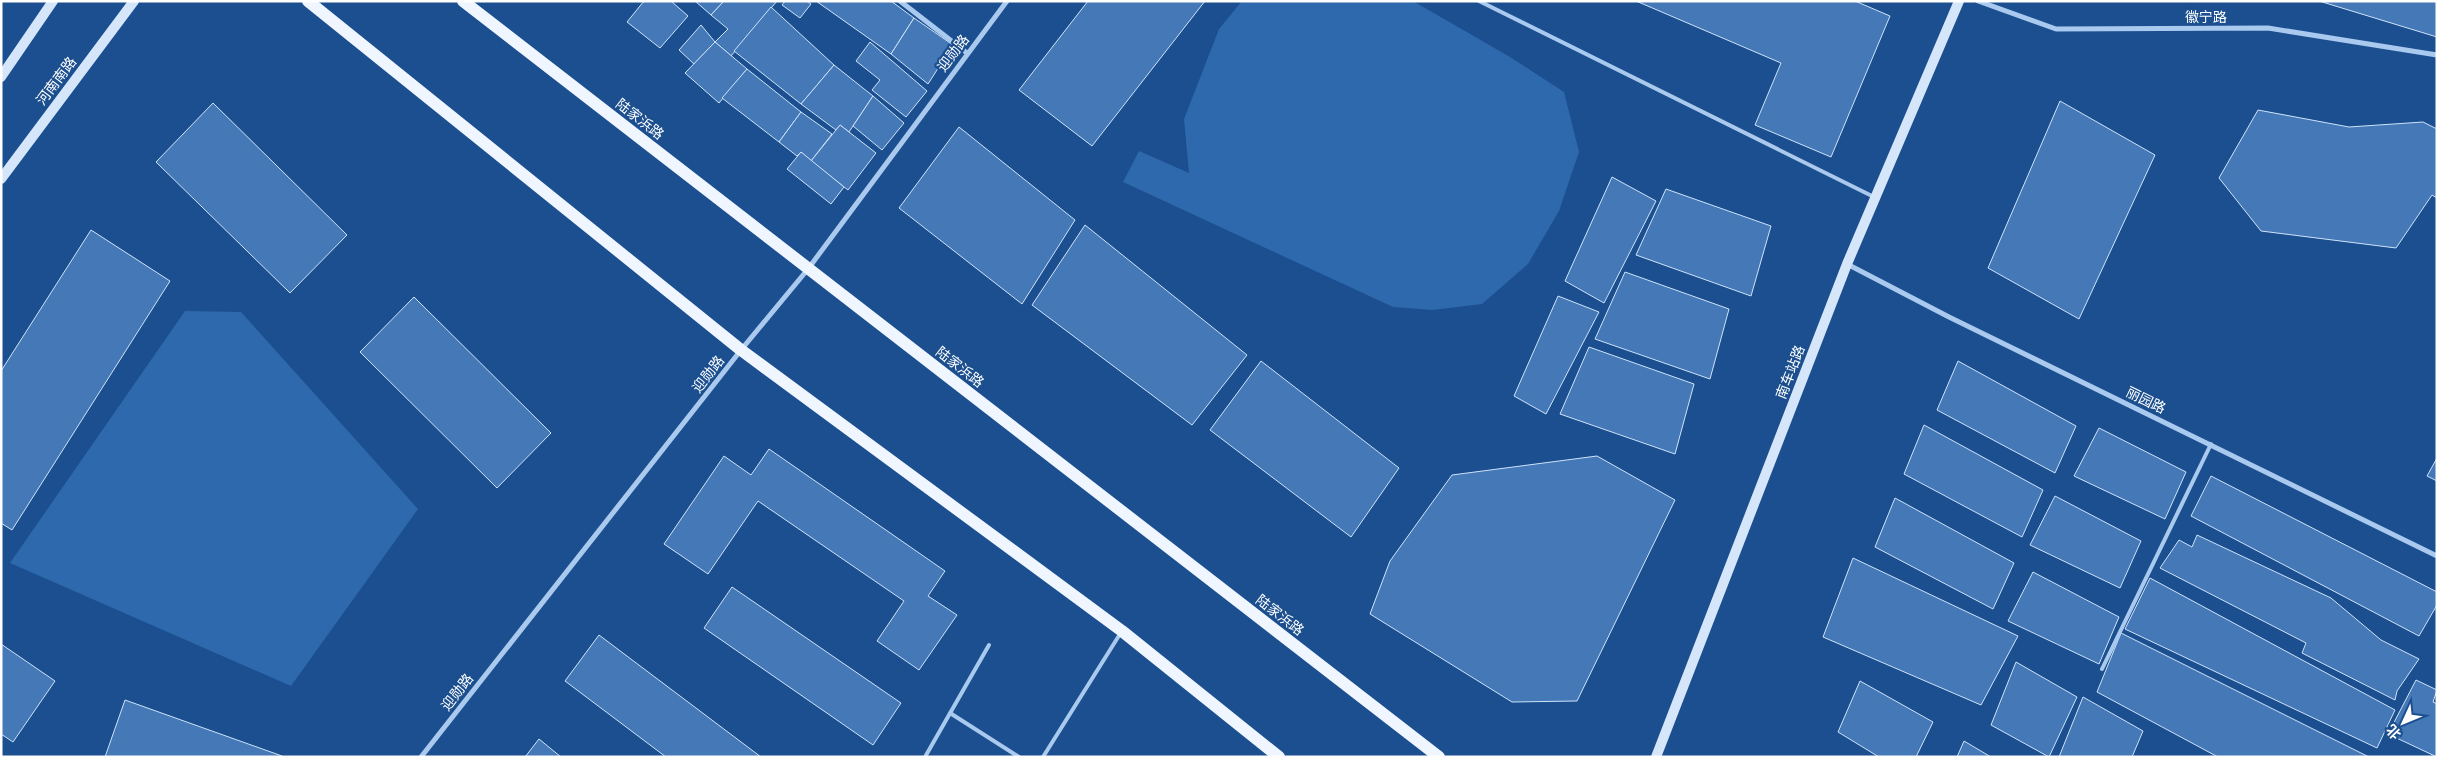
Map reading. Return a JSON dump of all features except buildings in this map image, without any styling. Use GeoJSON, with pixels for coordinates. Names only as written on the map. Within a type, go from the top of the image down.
{"type":"FeatureCollection","features":[{"type":"Feature","properties":{"kind":"main road"},"geometry":{"type":"LineString","coordinates":[[308,1],[741,350],[1122,631],[1279,757]]}},
{"type":"Feature","properties":{"kind":"main road","name":"陆家浜路"},"geometry":{"type":"LineString","coordinates":[[463,1],[1439,757]]}},
{"type":"Feature","properties":{"kind":"street"},"geometry":{"type":"LineString","coordinates":[[1,77],[53,1]]}},
{"type":"Feature","properties":{"kind":"street","name":"河南南路"},"geometry":{"type":"LineString","coordinates":[[1,179],[134,1]]}},
{"type":"Feature","properties":{"kind":"street"},"geometry":{"type":"LineString","coordinates":[[900,1],[967,53]]}},
{"type":"Feature","properties":{"kind":"street","name":"迎勋路"},"geometry":{"type":"LineString","coordinates":[[421,757],[741,350],[808,269],[1007,1]]}},
{"type":"Feature","properties":{"kind":"street","name":"南车站路"},"geometry":{"type":"LineString","coordinates":[[1656,757],[1846,264],[1959,1]]}},
{"type":"Feature","properties":{"kind":"street","name":"徽宁路"},"geometry":{"type":"LineString","coordinates":[[1978,1],[2056,29],[2268,28],[2437,55]]}},
{"type":"Feature","properties":{"kind":"street","name":"丽园路"},"geometry":{"type":"LineString","coordinates":[[1846,264],[1949,317],[2437,556]]}},
{"type":"Feature","properties":{"kind":"lane"},"geometry":{"type":"LineString","coordinates":[[1479,1],[1874,197]]}},
{"type":"Feature","properties":{"kind":"lane"},"geometry":{"type":"LineString","coordinates":[[2102,669],[2211,444]]}},
{"type":"Feature","properties":{"kind":"lane"},"geometry":{"type":"LineString","coordinates":[[1043,757],[1122,631]]}},
{"type":"Feature","properties":{"kind":"lane"},"geometry":{"type":"LineString","coordinates":[[925,757],[989,645]]}},
{"type":"Feature","properties":{"kind":"lane"},"geometry":{"type":"LineString","coordinates":[[950,713],[1019,757]]}},
{"type":"Feature","properties":{"kind":"shaded area"},"geometry":{"type":"Polygon","coordinates":[[[1242,1],[1413,1],[1510,57],[1564,92],[1579,152],[1559,211],[1528,264],[1482,304],[1432,310],[1393,307],[1123,182],[1139,151],[1189,173],[1184,119],[1219,29],[1242,1]]]}},
{"type":"Feature","properties":{"kind":"shaded area"},"geometry":{"type":"Polygon","coordinates":[[[185,311],[241,312],[418,509],[291,686],[10,563],[185,311]]]}}]}
